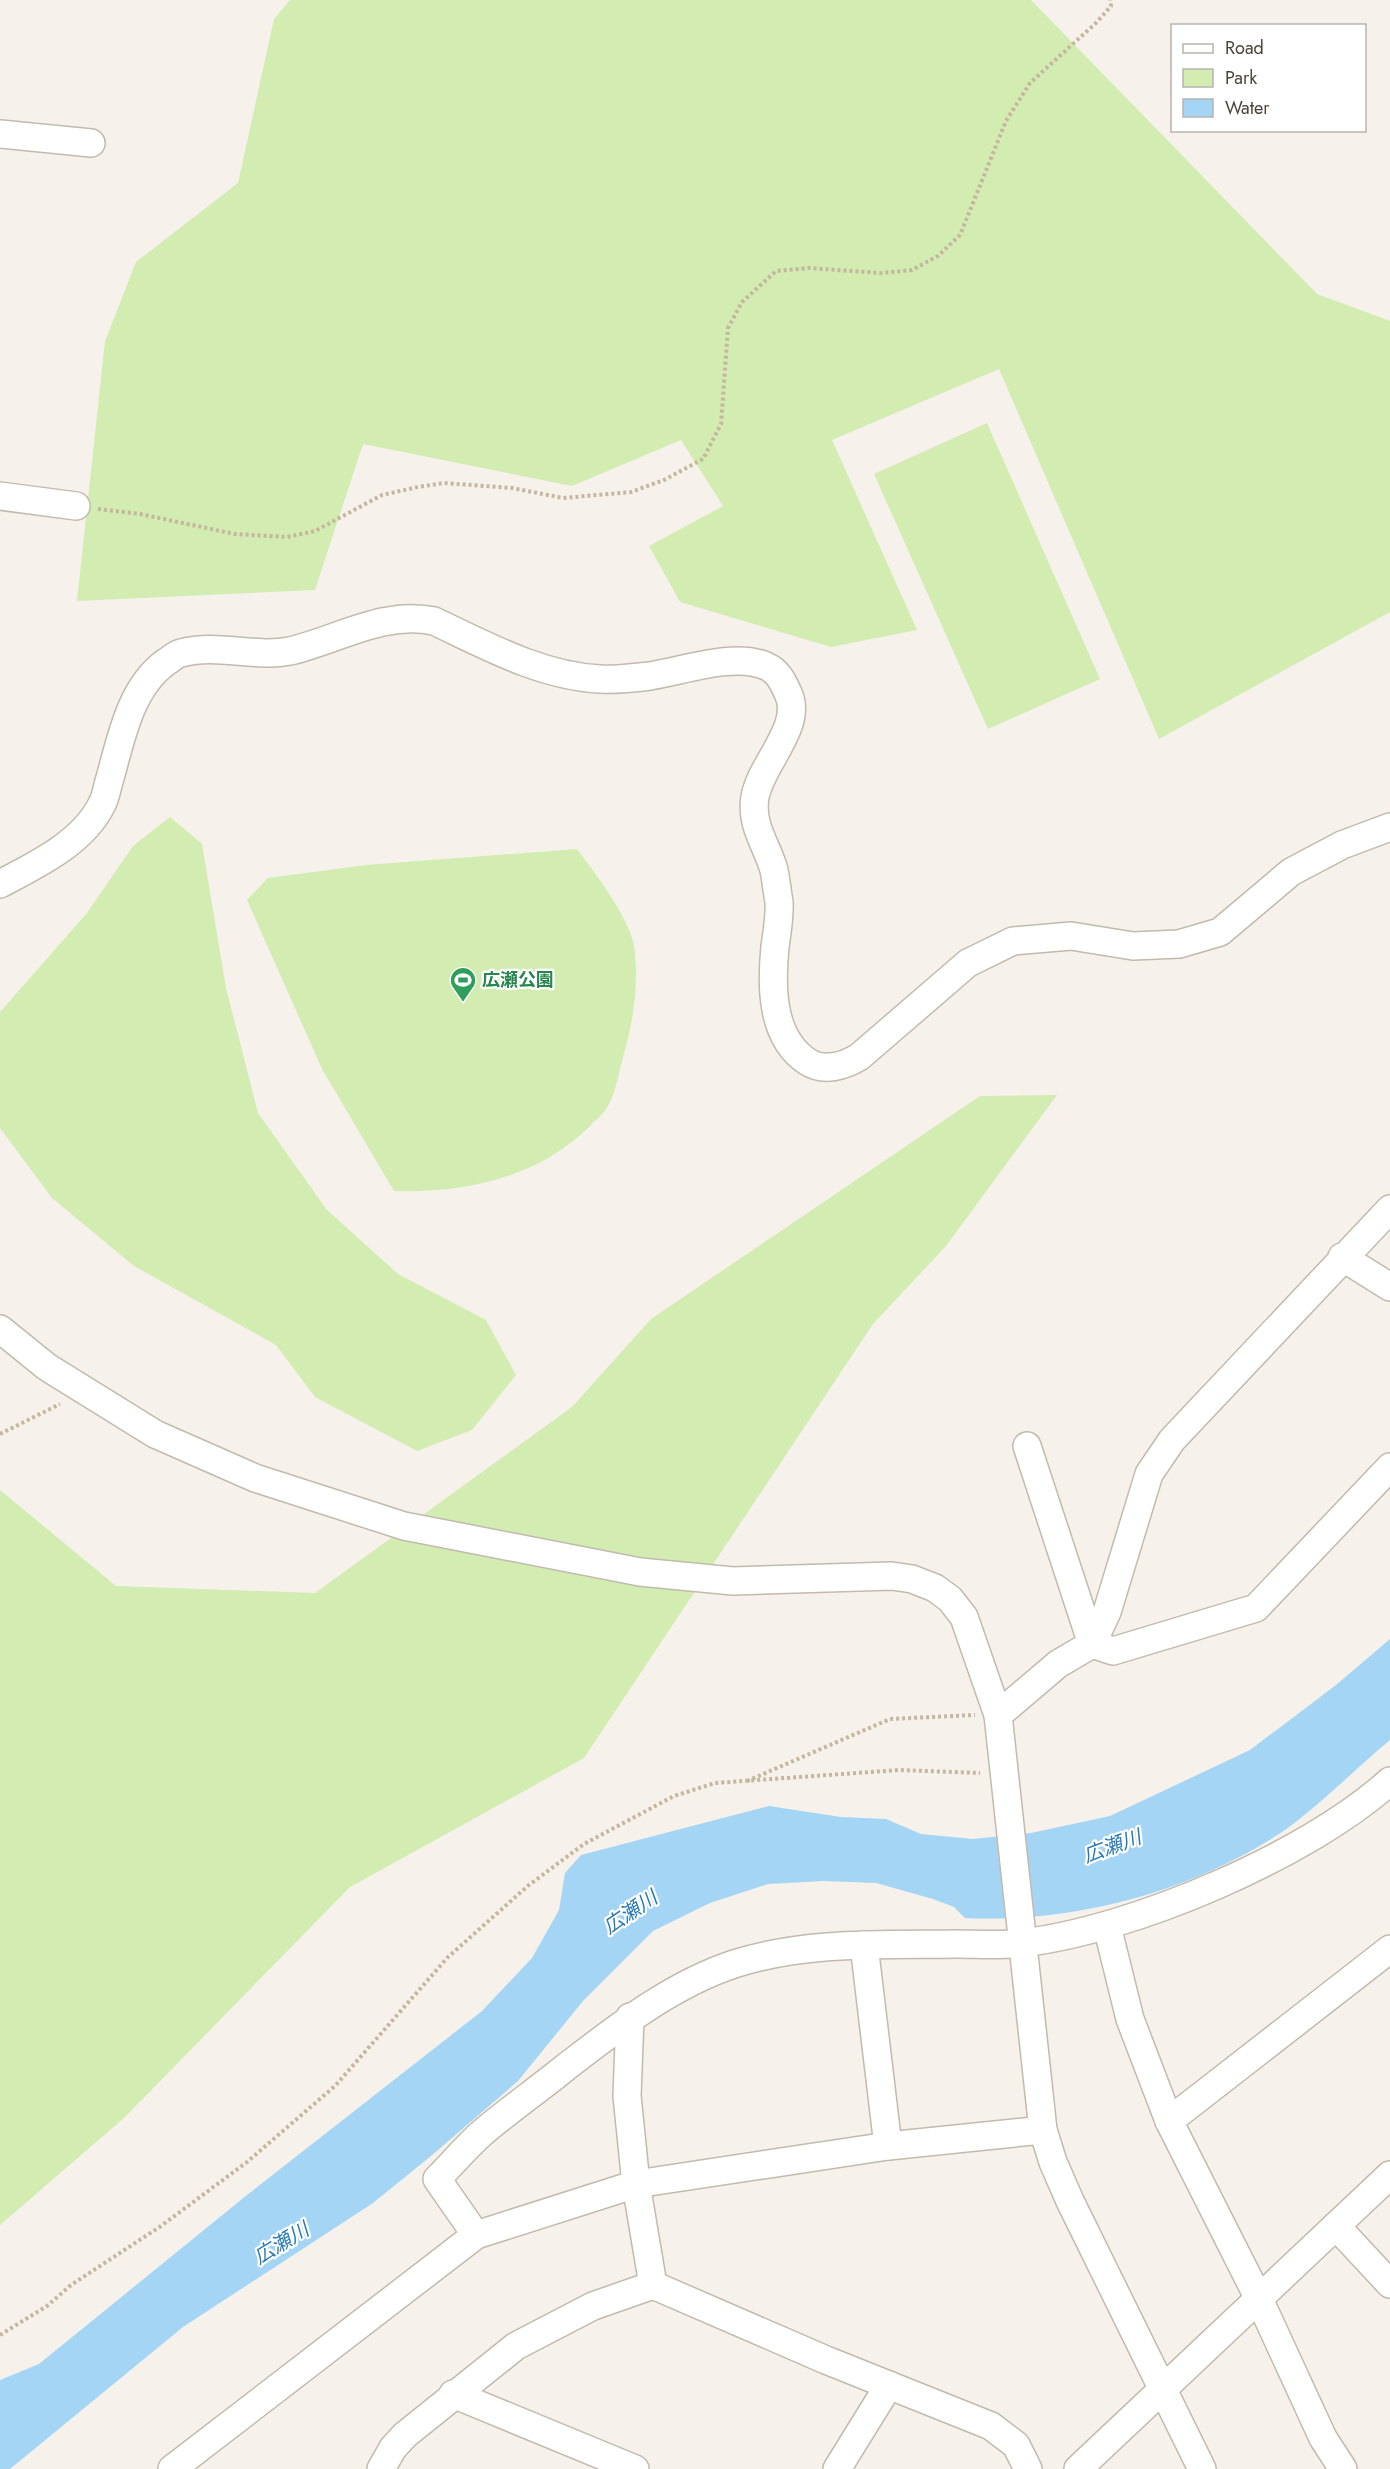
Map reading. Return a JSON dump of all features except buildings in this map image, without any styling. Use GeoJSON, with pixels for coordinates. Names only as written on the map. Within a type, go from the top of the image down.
{"type":"FeatureCollection","features":[{"type":"Feature","properties":{"kind":"street"},"geometry":{"type":"LineString","coordinates":[[0,134],[92,143]]}},
{"type":"Feature","properties":{"kind":"street"},"geometry":{"type":"LineString","coordinates":[[0,496],[76,506]]}},
{"type":"Feature","properties":{"kind":"street"},"geometry":{"type":"LineString","coordinates":[[0,884],[33,866],[78,836],[102,805],[128,718],[144,687],[159,668],[180,653],[220,649],[234,652],[288,651],[381,622],[420,618],[434,621],[522,663],[572,675],[600,679],[649,676],[701,665],[738,662],[757,662],[778,674],[789,696],[792,721],[770,760],[755,794],[754,809],[757,832],[773,870],[779,905],[774,957],[777,1021],[786,1043],[813,1065],[840,1066],[859,1057],[913,1008],[968,963],[1013,941],[1071,936],[1133,946],[1179,944],[1221,932],[1291,873],[1342,845],[1390,827]]}},
{"type":"Feature","properties":{"kind":"street"},"geometry":{"type":"LineString","coordinates":[[998,1714],[1058,1664],[1092,1644],[1107,1612],[1149,1474],[1172,1440],[1342,1257],[1390,1209]]}},
{"type":"Feature","properties":{"kind":"street"},"geometry":{"type":"LineString","coordinates":[[1342,1257],[1390,1287]]}},
{"type":"Feature","properties":{"kind":"street"},"geometry":{"type":"LineString","coordinates":[[0,1329],[47,1367],[155,1434],[255,1478],[404,1526],[640,1572],[733,1581],[892,1576],[935,1588],[950,1599],[964,1617],[998,1714],[1010,1812],[1020,1937],[1043,2130],[1053,2162],[1070,2201],[1202,2469]]}},
{"type":"Feature","properties":{"kind":"street"},"geometry":{"type":"LineString","coordinates":[[1027,1446],[1092,1644]]}},
{"type":"Feature","properties":{"kind":"street"},"geometry":{"type":"LineString","coordinates":[[1092,1644],[1113,1651],[1256,1608],[1390,1467]]}},
{"type":"Feature","properties":{"kind":"street"},"geometry":{"type":"LineString","coordinates":[[476,2235],[437,2179],[481,2134],[630,2017],[686,1984],[734,1965],[782,1952],[864,1945],[1020,1937],[1107,1926],[1204,1890],[1297,1845],[1371,1798],[1390,1781]]}},
{"type":"Feature","properties":{"kind":"street"},"geometry":{"type":"LineString","coordinates":[[1107,1926],[1130,2019],[1169,2121],[1259,2299],[1323,2438],[1343,2469]]}},
{"type":"Feature","properties":{"kind":"street"},"geometry":{"type":"LineString","coordinates":[[864,1945],[888,2146]]}},
{"type":"Feature","properties":{"kind":"street"},"geometry":{"type":"LineString","coordinates":[[1169,2121],[1390,1949]]}},
{"type":"Feature","properties":{"kind":"street"},"geometry":{"type":"LineString","coordinates":[[630,2017],[627,2096],[636,2184],[653,2285]]}},
{"type":"Feature","properties":{"kind":"street"},"geometry":{"type":"LineString","coordinates":[[172,2469],[476,2235],[636,2184],[888,2146],[1043,2130]]}},
{"type":"Feature","properties":{"kind":"street"},"geometry":{"type":"LineString","coordinates":[[1078,2469],[1390,2175]]}},
{"type":"Feature","properties":{"kind":"street"},"geometry":{"type":"LineString","coordinates":[[1336,2226],[1390,2284]]}},
{"type":"Feature","properties":{"kind":"street"},"geometry":{"type":"LineString","coordinates":[[381,2469],[399,2442],[453,2394],[516,2346],[593,2306],[653,2285],[991,2426],[1016,2445],[1028,2469]]}},
{"type":"Feature","properties":{"kind":"street"},"geometry":{"type":"LineString","coordinates":[[837,2469],[889,2385]]}},
{"type":"Feature","properties":{"kind":"street"},"geometry":{"type":"LineString","coordinates":[[453,2394],[635,2469]]}},
{"type":"Feature","properties":{"kind":"path"},"geometry":{"type":"LineString","coordinates":[[76,506],[140,514],[235,534],[287,537],[315,531],[382,495],[444,483],[512,488],[564,498],[631,492],[664,480],[703,459],[721,424],[728,328],[742,302],[777,271],[809,268],[880,273],[912,270],[939,255],[960,235],[1006,121],[1029,83],[1097,22],[1111,6],[1110,0]]}},
{"type":"Feature","properties":{"kind":"path"},"geometry":{"type":"LineString","coordinates":[[0,1434],[85,1391]]}},
{"type":"Feature","properties":{"kind":"path"},"geometry":{"type":"LineString","coordinates":[[743,1782],[890,1719],[998,1714]]}},
{"type":"Feature","properties":{"kind":"path"},"geometry":{"type":"LineString","coordinates":[[0,2335],[47,2306],[71,2285],[161,2226],[247,2162],[335,2085],[448,1958],[538,1878],[584,1845],[674,1796],[715,1784],[899,1770],[981,1773]]}},
{"type":"Feature","properties":{"kind":"green space"},"geometry":{"type":"Polygon","coordinates":[[[290,0],[1031,0],[1317,294],[1390,321],[1390,612],[1159,739],[999,369],[832,440],[917,630],[831,647],[680,602],[649,546],[723,506],[681,440],[572,486],[363,444],[315,590],[77,601],[105,341],[136,262],[238,183],[274,19],[290,0]]]}},
{"type":"Feature","properties":{"kind":"green space"},"geometry":{"type":"Polygon","coordinates":[[[987,423],[1100,679],[988,729],[874,474],[987,423]]]}},
{"type":"Feature","properties":{"kind":"green space"},"geometry":{"type":"Polygon","coordinates":[[[170,817],[202,844],[226,988],[258,1113],[327,1210],[398,1274],[486,1320],[516,1375],[472,1430],[417,1451],[315,1397],[276,1345],[134,1266],[52,1198],[0,1128],[0,1012],[87,913],[133,846],[170,817]]]}},
{"type":"Feature","properties":{"kind":"green space","name":"広瀬公園"},"geometry":{"type":"Polygon","coordinates":[[[577,849],[609,893],[623,918],[633,941],[635,953],[636,981],[631,1024],[616,1085],[608,1106],[570,1144],[524,1170],[474,1185],[421,1191],[394,1191],[322,1069],[247,900],[268,878],[366,865],[577,849]]]}},
{"type":"Feature","properties":{"kind":"green space"},"geometry":{"type":"Polygon","coordinates":[[[1057,1095],[946,1246],[873,1324],[584,1758],[350,1887],[124,2118],[0,2225],[0,1490],[116,1586],[315,1593],[572,1407],[651,1319],[980,1096],[1057,1095]]]}},
{"type":"Feature","properties":{"kind":"water","name":"広瀬川"},"geometry":{"type":"Polygon","coordinates":[[[1390,1639],[1390,1740],[1282,1832],[1247,1853],[1170,1887],[1089,1909],[1048,1915],[965,1918],[954,1907],[876,1883],[824,1881],[768,1884],[710,1903],[653,1931],[583,2001],[518,2081],[431,2156],[373,2203],[183,2327],[10,2469],[0,2469],[0,2380],[39,2364],[242,2199],[482,2011],[532,1958],[559,1910],[565,1873],[581,1855],[769,1806],[841,1817],[886,1819],[921,1834],[973,1839],[1031,1833],[1110,1816],[1250,1750],[1336,1685],[1390,1639]]]}},
{"type":"Feature","properties":{"kind":"place","name":"広瀬公園"},"geometry":{"type":"Point","coordinates":[463,1003]}}]}
